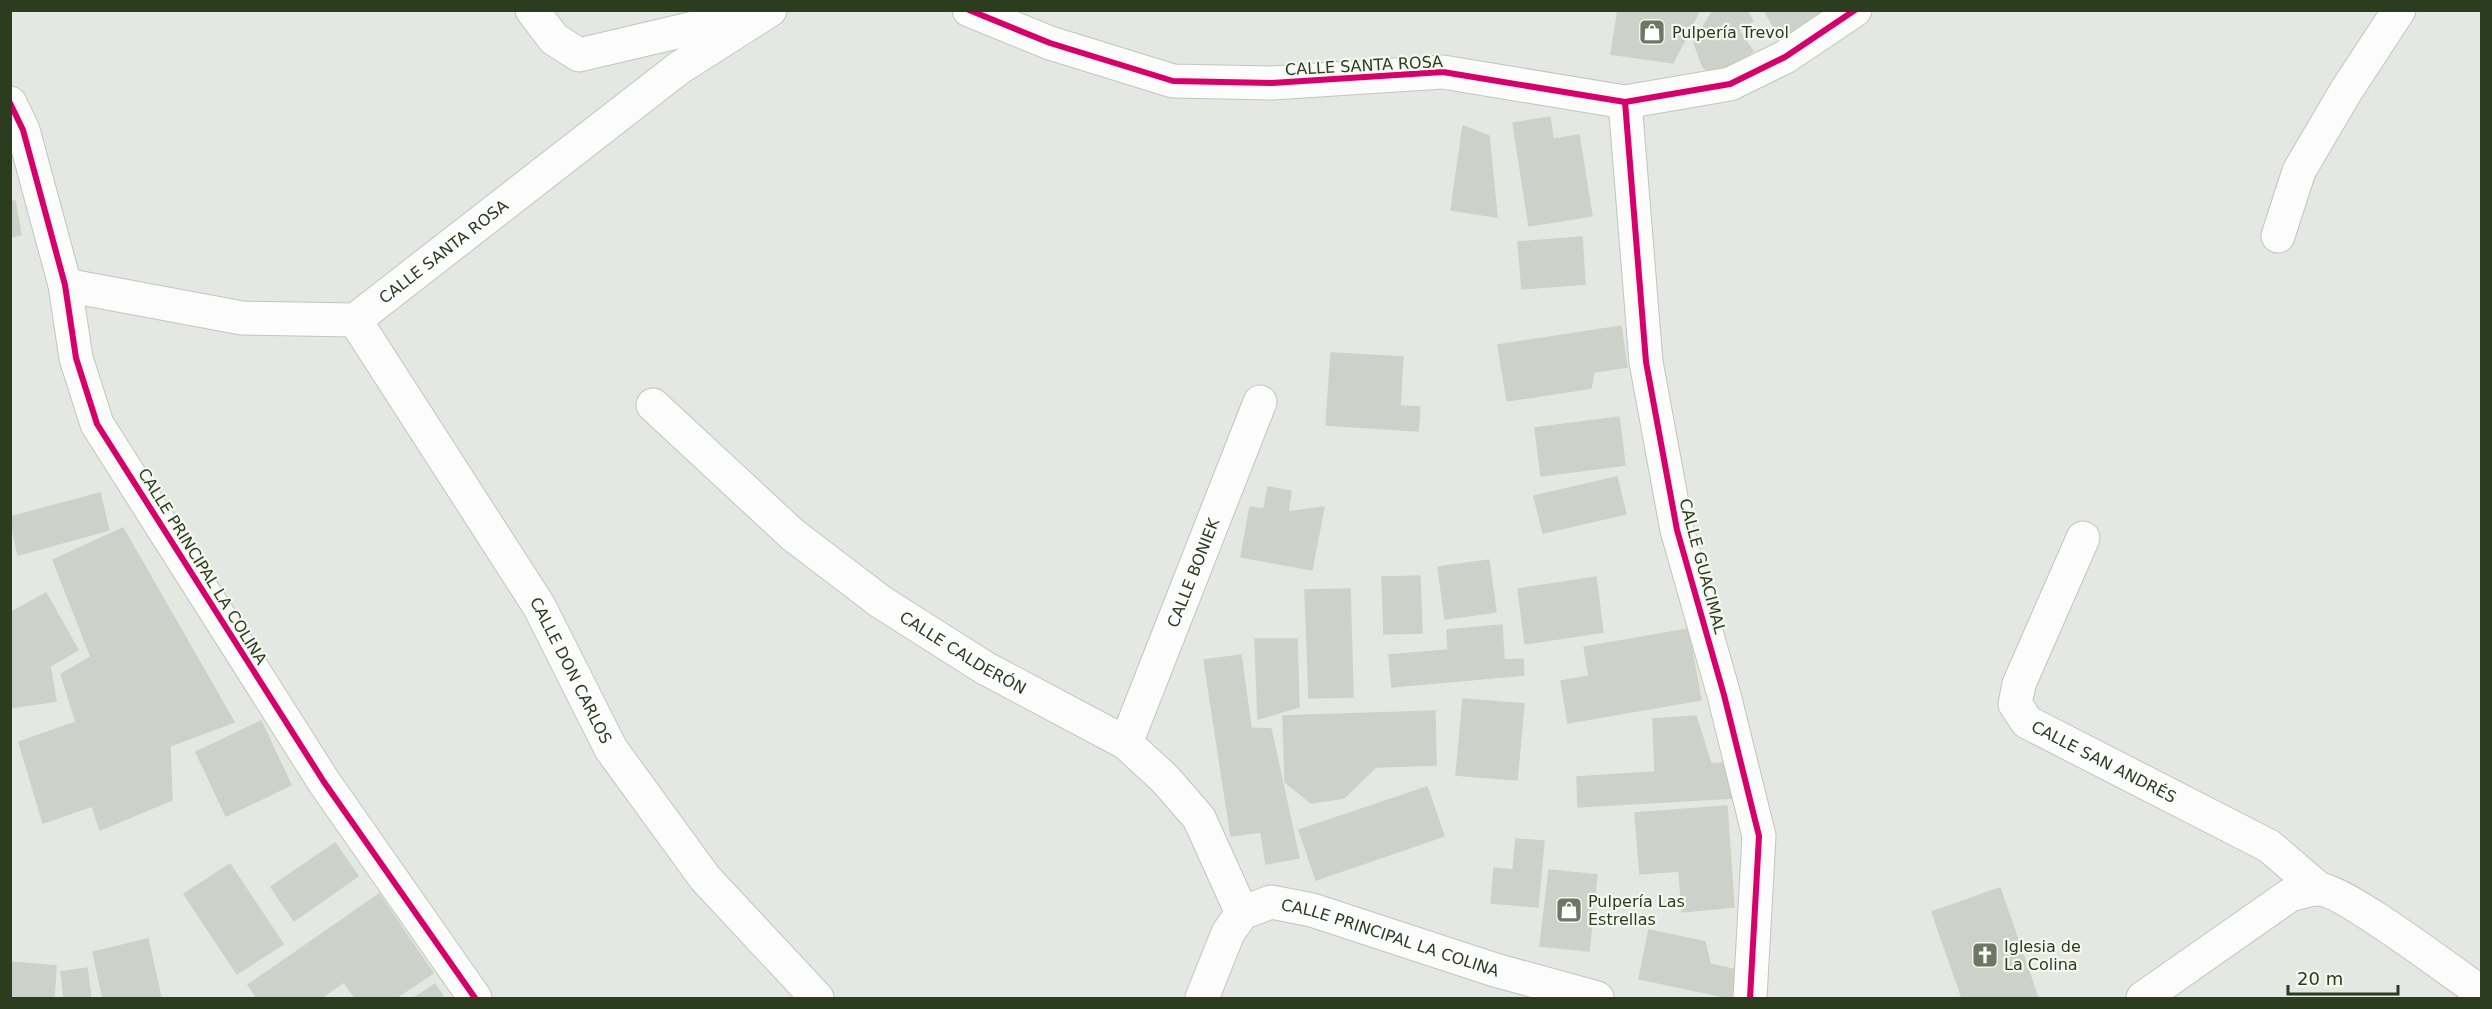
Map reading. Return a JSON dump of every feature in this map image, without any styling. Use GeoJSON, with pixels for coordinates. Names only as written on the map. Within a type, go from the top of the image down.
{"type":"FeatureCollection","features":[{"type":"Feature","properties":{"kind":"street"},"geometry":{"type":"LineString","coordinates":[[532,10],[554,39],[579,55],[769,10]]}},
{"type":"Feature","properties":{"kind":"street","name":"CALLE SANTA ROSA"},"geometry":{"type":"LineString","coordinates":[[355,320],[680,68],[769,10]]}},
{"type":"Feature","properties":{"kind":"street","name":"CALLE SANTA ROSA"},"geometry":{"type":"LineString","coordinates":[[969,10],[1050,43],[1173,81],[1272,83],[1443,72],[1626,102],[1730,84],[1785,57],[1855,10]]}},
{"type":"Feature","properties":{"kind":"street"},"geometry":{"type":"LineString","coordinates":[[2278,236],[2299,171],[2346,91],[2399,10]]}},
{"type":"Feature","properties":{"kind":"street","name":"CALLE GUACIMAL"},"geometry":{"type":"LineString","coordinates":[[1626,102],[1646,362],[1674,519],[1724,695],[1759,836],[1750,999]]}},
{"type":"Feature","properties":{"kind":"street","name":"CALLE PRINCIPAL LA COLINA"},"geometry":{"type":"LineString","coordinates":[[10,103],[23,130],[65,285],[76,358],[97,424],[324,782],[475,999]]}},
{"type":"Feature","properties":{"kind":"street"},"geometry":{"type":"LineString","coordinates":[[65,285],[242,318],[355,320]]}},
{"type":"Feature","properties":{"kind":"street","name":"CALLE DON CARLOS"},"geometry":{"type":"LineString","coordinates":[[355,320],[539,606],[611,749],[705,878],[817,999]]}},
{"type":"Feature","properties":{"kind":"street","name":"CALLE BONIEK"},"geometry":{"type":"LineString","coordinates":[[1126,743],[1260,402]]}},
{"type":"Feature","properties":{"kind":"street","name":"CALLE CALDERÓN"},"geometry":{"type":"LineString","coordinates":[[653,405],[793,535],[881,602],[985,668],[1126,743],[1165,779],[1199,818],[1242,913]]}},
{"type":"Feature","properties":{"kind":"street","name":"CALLE SAN ANDRÉS"},"geometry":{"type":"LineString","coordinates":[[2084,538],[2019,684],[2015,704],[2028,722],[2269,846],[2319,889]]}},
{"type":"Feature","properties":{"kind":"street"},"geometry":{"type":"LineString","coordinates":[[2143,999],[2290,895],[2319,889],[2345,899],[2481,993]]}},
{"type":"Feature","properties":{"kind":"street","name":"CALLE PRINCIPAL LA COLINA"},"geometry":{"type":"LineString","coordinates":[[1242,913],[1270,902],[1312,910],[1495,970],[1597,999]]}},
{"type":"Feature","properties":{"kind":"street"},"geometry":{"type":"LineString","coordinates":[[1202,999],[1228,933],[1242,913]]}},
{"type":"Feature","properties":{"kind":"building","name":"Pulpería Trevol"},"geometry":{"type":"Polygon","coordinates":[[[1618,10],[1700,10],[1673,63],[1611,54],[1618,10]]]}},
{"type":"Feature","properties":{"kind":"building"},"geometry":{"type":"Polygon","coordinates":[[[1713,10],[1746,10],[1753,21],[1739,31],[1753,51],[1719,76],[1703,67],[1694,43],[1713,10]]]}},
{"type":"Feature","properties":{"kind":"building"},"geometry":{"type":"Polygon","coordinates":[[[1764,10],[1819,10],[1822,17],[1781,40],[1764,10]]]}},
{"type":"Feature","properties":{"kind":"building"},"geometry":{"type":"Polygon","coordinates":[[[1550,117],[1553,139],[1579,135],[1592,216],[1529,226],[1513,123],[1550,117]]]}},
{"type":"Feature","properties":{"kind":"building"},"geometry":{"type":"Polygon","coordinates":[[[1463,126],[1489,136],[1497,217],[1451,210],[1463,126]]]}},
{"type":"Feature","properties":{"kind":"building"},"geometry":{"type":"Polygon","coordinates":[[[15,201],[21,235],[10,237],[10,202],[15,201]]]}},
{"type":"Feature","properties":{"kind":"building"},"geometry":{"type":"Polygon","coordinates":[[[1582,237],[1585,284],[1522,289],[1518,242],[1582,237]]]}},
{"type":"Feature","properties":{"kind":"building"},"geometry":{"type":"Polygon","coordinates":[[[1621,326],[1627,367],[1594,372],[1591,388],[1507,401],[1498,345],[1621,326]]]}},
{"type":"Feature","properties":{"kind":"building"},"geometry":{"type":"Polygon","coordinates":[[[1331,353],[1403,357],[1400,406],[1420,407],[1418,431],[1326,425],[1331,353]]]}},
{"type":"Feature","properties":{"kind":"building"},"geometry":{"type":"Polygon","coordinates":[[[1619,417],[1625,465],[1541,476],[1535,428],[1619,417]]]}},
{"type":"Feature","properties":{"kind":"building"},"geometry":{"type":"Polygon","coordinates":[[[1617,477],[1626,514],[1543,533],[1534,496],[1617,477]]]}},
{"type":"Feature","properties":{"kind":"building"},"geometry":{"type":"Polygon","coordinates":[[[1268,487],[1291,491],[1288,512],[1324,507],[1312,570],[1241,557],[1250,507],[1264,509],[1268,487]]]}},
{"type":"Feature","properties":{"kind":"building"},"geometry":{"type":"Polygon","coordinates":[[[100,493],[109,530],[18,555],[10,517],[100,493]]]}},
{"type":"Feature","properties":{"kind":"building"},"geometry":{"type":"Polygon","coordinates":[[[123,528],[234,722],[170,746],[172,800],[100,830],[92,806],[43,823],[19,742],[76,722],[61,674],[91,657],[53,560],[123,528]]]}},
{"type":"Feature","properties":{"kind":"building"},"geometry":{"type":"Polygon","coordinates":[[[1489,560],[1496,612],[1445,619],[1438,567],[1489,560]]]}},
{"type":"Feature","properties":{"kind":"building"},"geometry":{"type":"Polygon","coordinates":[[[1420,576],[1422,633],[1384,634],[1382,577],[1420,576]]]}},
{"type":"Feature","properties":{"kind":"building"},"geometry":{"type":"Polygon","coordinates":[[[1596,577],[1603,632],[1525,644],[1518,589],[1596,577]]]}},
{"type":"Feature","properties":{"kind":"building"},"geometry":{"type":"Polygon","coordinates":[[[1350,589],[1353,697],[1309,698],[1305,590],[1350,589]]]}},
{"type":"Feature","properties":{"kind":"building"},"geometry":{"type":"Polygon","coordinates":[[[46,593],[78,650],[50,666],[56,701],[10,708],[10,613],[46,593]]]}},
{"type":"Feature","properties":{"kind":"building"},"geometry":{"type":"Polygon","coordinates":[[[1502,625],[1504,660],[1523,659],[1524,675],[1392,687],[1389,655],[1448,650],[1447,630],[1502,625]]]}},
{"type":"Feature","properties":{"kind":"building"},"geometry":{"type":"Polygon","coordinates":[[[1688,629],[1701,700],[1568,723],[1561,681],[1589,676],[1584,647],[1688,629]]]}},
{"type":"Feature","properties":{"kind":"building"},"geometry":{"type":"Polygon","coordinates":[[[1255,639],[1297,639],[1299,707],[1258,719],[1255,639]]]}},
{"type":"Feature","properties":{"kind":"building"},"geometry":{"type":"Polygon","coordinates":[[[1241,655],[1251,728],[1271,729],[1299,858],[1266,864],[1261,832],[1231,836],[1204,660],[1241,655]]]}},
{"type":"Feature","properties":{"kind":"building"},"geometry":{"type":"Polygon","coordinates":[[[1463,699],[1524,704],[1517,780],[1456,775],[1463,699]]]}},
{"type":"Feature","properties":{"kind":"building"},"geometry":{"type":"Polygon","coordinates":[[[1435,711],[1436,765],[1376,767],[1344,798],[1311,803],[1285,782],[1283,716],[1435,711]]]}},
{"type":"Feature","properties":{"kind":"building"},"geometry":{"type":"Polygon","coordinates":[[[1696,716],[1711,764],[1732,762],[1733,798],[1578,807],[1577,777],[1655,772],[1653,719],[1696,716]]]}},
{"type":"Feature","properties":{"kind":"building"},"geometry":{"type":"Polygon","coordinates":[[[261,721],[291,785],[226,816],[196,752],[261,721]]]}},
{"type":"Feature","properties":{"kind":"building"},"geometry":{"type":"Polygon","coordinates":[[[1427,787],[1444,836],[1316,880],[1299,830],[1427,787]]]}},
{"type":"Feature","properties":{"kind":"building"},"geometry":{"type":"Polygon","coordinates":[[[1727,806],[1734,907],[1682,912],[1679,871],[1640,874],[1635,813],[1727,806]]]}},
{"type":"Feature","properties":{"kind":"building"},"geometry":{"type":"Polygon","coordinates":[[[1516,839],[1544,841],[1538,907],[1491,903],[1494,868],[1513,870],[1516,839]]]}},
{"type":"Feature","properties":{"kind":"building"},"geometry":{"type":"Polygon","coordinates":[[[335,843],[358,876],[294,921],[271,887],[335,843]]]}},
{"type":"Feature","properties":{"kind":"building"},"geometry":{"type":"Polygon","coordinates":[[[230,864],[283,944],[237,974],[184,894],[230,864]]]}},
{"type":"Feature","properties":{"kind":"building","name":"Pulpería Las Estrellas"},"geometry":{"type":"Polygon","coordinates":[[[1549,870],[1597,875],[1589,951],[1540,946],[1549,870]]]}},
{"type":"Feature","properties":{"kind":"building","name":"Iglesia de La Colina"},"geometry":{"type":"Polygon","coordinates":[[[2000,888],[2038,998],[1962,998],[1932,912],[2000,888]]]}},
{"type":"Feature","properties":{"kind":"building"},"geometry":{"type":"Polygon","coordinates":[[[379,894],[433,973],[396,998],[355,998],[344,982],[321,998],[257,998],[248,985],[379,894]]]}},
{"type":"Feature","properties":{"kind":"building"},"geometry":{"type":"Polygon","coordinates":[[[1649,930],[1705,942],[1710,964],[1737,970],[1731,998],[1639,979],[1649,930]]]}},
{"type":"Feature","properties":{"kind":"building"},"geometry":{"type":"Polygon","coordinates":[[[148,939],[161,998],[103,998],[93,952],[148,939]]]}},
{"type":"Feature","properties":{"kind":"building"},"geometry":{"type":"Polygon","coordinates":[[[10,962],[56,966],[54,998],[10,998],[10,962]]]}},
{"type":"Feature","properties":{"kind":"building"},"geometry":{"type":"Polygon","coordinates":[[[87,968],[91,998],[64,998],[61,972],[87,968]]]}},
{"type":"Feature","properties":{"kind":"building"},"geometry":{"type":"Polygon","coordinates":[[[435,984],[444,998],[414,998],[435,984]]]}},
{"type":"Feature","properties":{"kind":"cycle path"},"geometry":{"type":"LineString","coordinates":[[969,10],[1050,43],[1173,81],[1272,83],[1443,72],[1625,102],[1730,84],[1785,57],[1855,10]]}},
{"type":"Feature","properties":{"kind":"cycle path"},"geometry":{"type":"LineString","coordinates":[[1625,102],[1646,362],[1677,530],[1724,695],[1759,836],[1750,998]]}},
{"type":"Feature","properties":{"kind":"cycle path"},"geometry":{"type":"LineString","coordinates":[[10,103],[23,130],[65,285],[76,358],[97,424],[324,782],[475,998]]}},
{"type":"Feature","properties":{"kind":"place","name":"Pulpería Trevol"},"geometry":{"type":"Point","coordinates":[1652,32]}},
{"type":"Feature","properties":{"kind":"place","name":"Pulpería Las Estrellas"},"geometry":{"type":"Point","coordinates":[1569,910]}},
{"type":"Feature","properties":{"kind":"place","name":"Iglesia de La Colina"},"geometry":{"type":"Point","coordinates":[1985,955]}}]}
